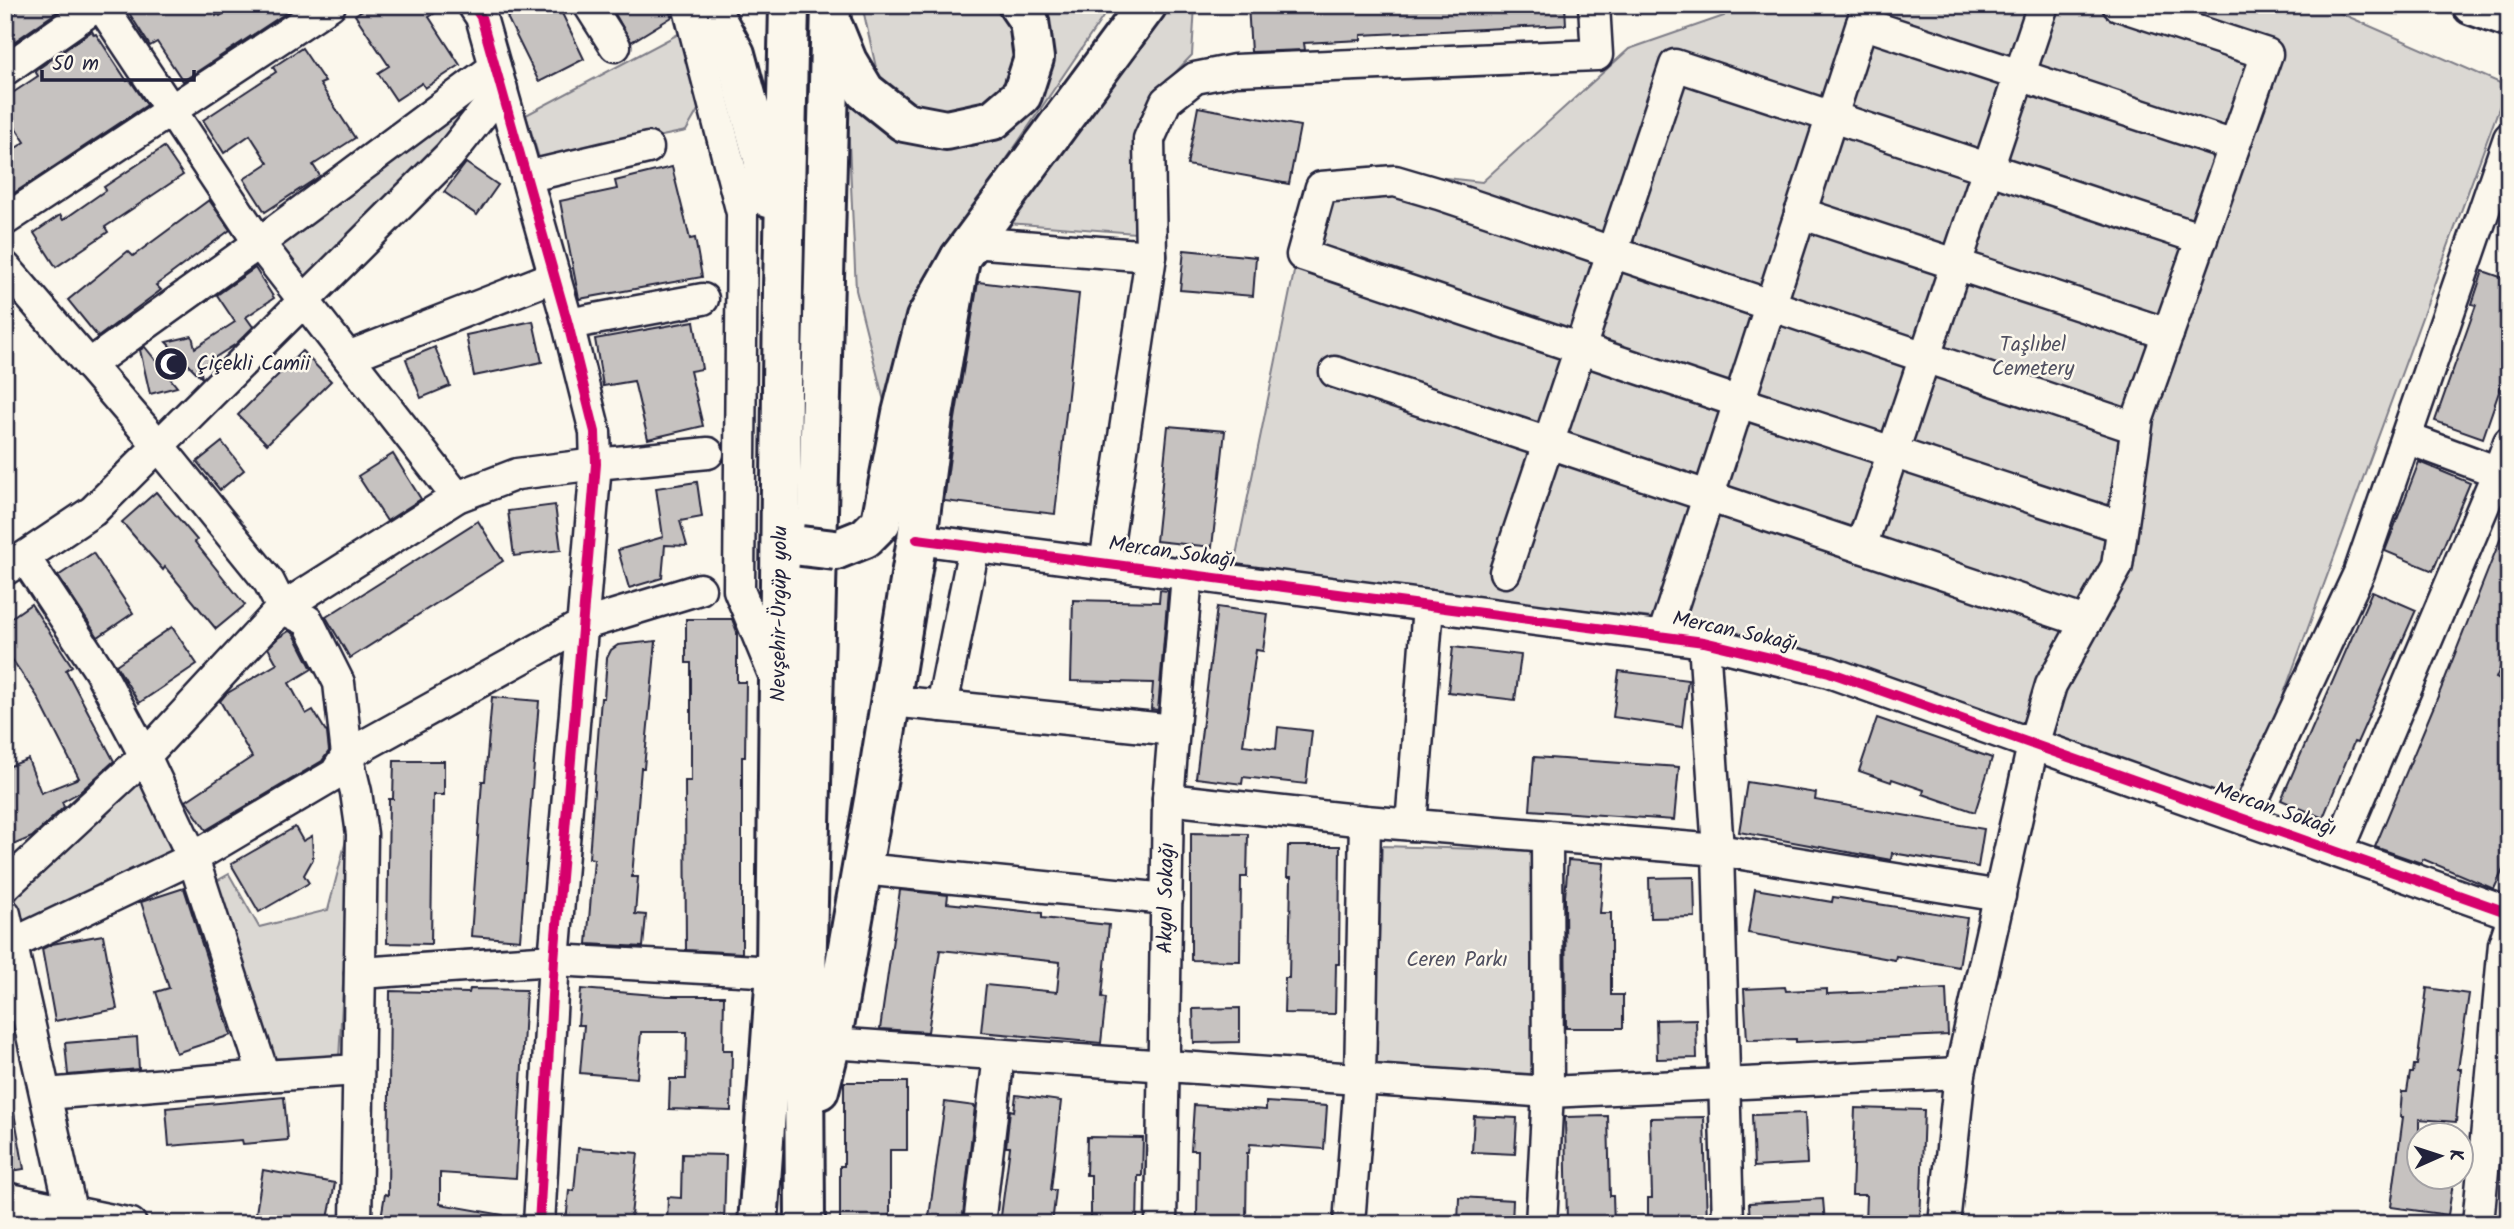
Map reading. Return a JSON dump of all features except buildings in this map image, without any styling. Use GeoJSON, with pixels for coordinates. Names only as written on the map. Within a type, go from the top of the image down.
{"type":"FeatureCollection","features":[{"type":"Feature","properties":{"kind":"highway"},"geometry":{"type":"LineString","coordinates":[[708,5],[739,66],[763,158],[783,289]]}},
{"type":"Feature","properties":{"kind":"highway","name":"Nevşehir-Ürgüp yolu"},"geometry":{"type":"LineString","coordinates":[[758,1224],[776,972],[780,689],[806,541],[783,289],[789,5]]}},
{"type":"Feature","properties":{"kind":"highway"},"geometry":{"type":"LineString","coordinates":[[831,14],[847,61],[865,91],[904,122],[946,130],[993,120],[1022,95],[1034,58],[1029,21],[1018,5]]}},
{"type":"Feature","properties":{"kind":"highway"},"geometry":{"type":"LineString","coordinates":[[806,541],[865,538],[881,522],[902,413],[926,318],[965,250],[1147,5]]}},
{"type":"Feature","properties":{"kind":"highway"},"geometry":{"type":"LineString","coordinates":[[2472,5],[2509,18]]}},
{"type":"Feature","properties":{"kind":"highway","name":"Nevşehir-Ürgüp yolu"},"geometry":{"type":"LineString","coordinates":[[805,1224],[804,1058],[831,14]]}},
{"type":"Feature","properties":{"kind":"highway"},"geometry":{"type":"LineString","coordinates":[[805,1150],[831,1043],[862,869],[918,539],[933,416],[965,250]]}},
{"type":"Feature","properties":{"kind":"street"},"geometry":{"type":"LineString","coordinates":[[5,69],[99,5],[259,243],[457,497]]}},
{"type":"Feature","properties":{"kind":"street"},"geometry":{"type":"LineString","coordinates":[[5,220],[330,5]]}},
{"type":"Feature","properties":{"kind":"street"},"geometry":{"type":"LineString","coordinates":[[473,5],[481,18],[555,276],[595,432],[596,464],[554,960],[539,1224]]}},
{"type":"Feature","properties":{"kind":"street"},"geometry":{"type":"LineString","coordinates":[[589,5],[615,46]]}},
{"type":"Feature","properties":{"kind":"street"},"geometry":{"type":"LineString","coordinates":[[688,5],[742,213],[739,590],[780,689]]}},
{"type":"Feature","properties":{"kind":"street"},"geometry":{"type":"LineString","coordinates":[[1105,564],[1151,256],[1149,139],[1166,101],[1195,78],[1235,70],[1597,55],[1594,5]]}},
{"type":"Feature","properties":{"kind":"street"},"geometry":{"type":"LineString","coordinates":[[1861,547],[2043,5]]}},
{"type":"Feature","properties":{"kind":"street"},"geometry":{"type":"LineString","coordinates":[[1944,1224],[1960,1073],[2033,745],[2051,685],[2117,566],[2136,428],[2267,54],[2118,5]]}},
{"type":"Feature","properties":{"kind":"street"},"geometry":{"type":"LineString","coordinates":[[1663,636],[1865,14],[2019,75],[2234,146]]}},
{"type":"Feature","properties":{"kind":"street"},"geometry":{"type":"LineString","coordinates":[[1505,572],[1675,65],[2202,239]]}},
{"type":"Feature","properties":{"kind":"street"},"geometry":{"type":"LineString","coordinates":[[89,365],[259,243],[498,78]]}},
{"type":"Feature","properties":{"kind":"street"},"geometry":{"type":"LineString","coordinates":[[264,1076],[193,858],[145,756],[99,670],[15,564],[93,511],[304,302],[449,156],[498,78]]}},
{"type":"Feature","properties":{"kind":"street"},"geometry":{"type":"LineString","coordinates":[[2244,820],[2359,573],[2509,138]]}},
{"type":"Feature","properties":{"kind":"street"},"geometry":{"type":"LineString","coordinates":[[526,177],[648,148]]}},
{"type":"Feature","properties":{"kind":"street"},"geometry":{"type":"LineString","coordinates":[[2122,527],[1302,255],[1321,187],[1395,181],[2136,428]]}},
{"type":"Feature","properties":{"kind":"street"},"geometry":{"type":"LineString","coordinates":[[1800,213],[2168,334]]}},
{"type":"Feature","properties":{"kind":"street"},"geometry":{"type":"LineString","coordinates":[[965,250],[1151,256]]}},
{"type":"Feature","properties":{"kind":"street"},"geometry":{"type":"LineString","coordinates":[[5,267],[159,446],[269,582],[282,608],[308,621],[339,682],[346,755],[356,792],[362,834],[356,1224]]}},
{"type":"Feature","properties":{"kind":"street"},"geometry":{"type":"LineString","coordinates":[[348,357],[555,276]]}},
{"type":"Feature","properties":{"kind":"street"},"geometry":{"type":"LineString","coordinates":[[568,324],[703,299]]}},
{"type":"Feature","properties":{"kind":"street"},"geometry":{"type":"LineString","coordinates":[[1335,372],[2086,622]]}},
{"type":"Feature","properties":{"kind":"street"},"geometry":{"type":"LineString","coordinates":[[2406,438],[2504,474]]}},
{"type":"Feature","properties":{"kind":"street"},"geometry":{"type":"LineString","coordinates":[[2337,852],[2504,474],[2509,442]]}},
{"type":"Feature","properties":{"kind":"street"},"geometry":{"type":"LineString","coordinates":[[5,887],[145,756],[282,608],[457,497],[517,474],[708,453]]}},
{"type":"Feature","properties":{"kind":"street","name":"Mercan Sokağı"},"geometry":{"type":"LineString","coordinates":[[918,539],[1704,642],[1829,672],[2509,913]]}},
{"type":"Feature","properties":{"kind":"street"},"geometry":{"type":"LineString","coordinates":[[942,706],[974,547]]}},
{"type":"Feature","properties":{"kind":"street","name":"Akyol Sokağı"},"geometry":{"type":"LineString","coordinates":[[1161,1224],[1168,799],[1187,575]]}},
{"type":"Feature","properties":{"kind":"street"},"geometry":{"type":"LineString","coordinates":[[12,944],[193,858],[335,774],[346,755],[582,625],[700,589]]}},
{"type":"Feature","properties":{"kind":"street"},"geometry":{"type":"LineString","coordinates":[[1411,825],[1428,606]]}},
{"type":"Feature","properties":{"kind":"street"},"geometry":{"type":"LineString","coordinates":[[1704,642],[1718,850],[1728,1224]]}},
{"type":"Feature","properties":{"kind":"street"},"geometry":{"type":"LineString","coordinates":[[891,701],[1174,730]]}},
{"type":"Feature","properties":{"kind":"street"},"geometry":{"type":"LineString","coordinates":[[1168,799],[1365,821],[1718,850],[2000,896]]}},
{"type":"Feature","properties":{"kind":"street"},"geometry":{"type":"LineString","coordinates":[[1349,1224],[1360,1079],[1365,821]]}},
{"type":"Feature","properties":{"kind":"street"},"geometry":{"type":"LineString","coordinates":[[1541,1224],[1548,1092],[1547,836]]}},
{"type":"Feature","properties":{"kind":"street"},"geometry":{"type":"LineString","coordinates":[[862,869],[1167,899]]}},
{"type":"Feature","properties":{"kind":"street"},"geometry":{"type":"LineString","coordinates":[[5,914],[73,1219]]}},
{"type":"Feature","properties":{"kind":"street"},"geometry":{"type":"LineString","coordinates":[[2478,1224],[2499,1113],[2504,944],[2509,929]]}},
{"type":"Feature","properties":{"kind":"street"},"geometry":{"type":"LineString","coordinates":[[360,973],[554,960],[776,972]]}},
{"type":"Feature","properties":{"kind":"street"},"geometry":{"type":"LineString","coordinates":[[831,1043],[1548,1092],[1960,1073]]}},
{"type":"Feature","properties":{"kind":"street"},"geometry":{"type":"LineString","coordinates":[[979,1224],[999,1055]]}},
{"type":"Feature","properties":{"kind":"street"},"geometry":{"type":"LineString","coordinates":[[46,1094],[358,1070]]}},
{"type":"Feature","properties":{"kind":"street"},"geometry":{"type":"LineString","coordinates":[[5,1198],[73,1219]]}},
{"type":"Feature","properties":{"kind":"street"},"geometry":{"type":"LineString","coordinates":[[5,1216],[131,1224]]}},
{"type":"Feature","properties":{"kind":"green space"},"geometry":{"type":"Polygon","coordinates":[[[862,5],[997,5],[1013,28],[1017,56],[1008,85],[986,104],[946,113],[911,106],[879,81],[862,5]]]}},
{"type":"Feature","properties":{"kind":"green space"},"geometry":{"type":"Polygon","coordinates":[[[1032,5],[1111,5],[928,275],[904,410],[887,413],[856,290],[847,100],[901,141],[955,149],[999,135],[1032,5]]]}},
{"type":"Feature","properties":{"kind":"green space"},"geometry":{"type":"Polygon","coordinates":[[[1154,5],[1195,5],[1192,55],[1167,81],[1144,120],[1135,233],[995,222],[1154,5]]]}},
{"type":"Feature","properties":{"kind":"green space","name":"Taşlıbel Cemetery"},"geometry":{"type":"Polygon","coordinates":[[[1726,5],[2322,5],[2507,86],[2243,805],[1832,658],[1679,621],[1233,570],[1313,179],[1400,173],[1482,182],[1629,49],[1724,16],[1726,5]]]}},
{"type":"Feature","properties":{"kind":"green space"},"geometry":{"type":"Polygon","coordinates":[[[684,31],[702,103],[686,131],[540,161],[526,115],[684,31]]]}},
{"type":"Feature","properties":{"kind":"green space"},"geometry":{"type":"Polygon","coordinates":[[[462,103],[472,110],[303,290],[274,244],[462,103]]]}},
{"type":"Feature","properties":{"kind":"green space"},"geometry":{"type":"Polygon","coordinates":[[[145,768],[185,855],[22,924],[13,905],[21,891],[145,768]]]}},
{"type":"Feature","properties":{"kind":"green space"},"geometry":{"type":"Polygon","coordinates":[[[352,817],[339,1059],[269,1058],[215,882],[229,874],[259,927],[328,910],[352,817]]]}},
{"type":"Feature","properties":{"kind":"green space","name":"Ceren Parkı"},"geometry":{"type":"Polygon","coordinates":[[[1382,846],[1539,851],[1533,1074],[1375,1069],[1382,846]]]}},
{"type":"Feature","properties":{"kind":"cycle path"},"geometry":{"type":"LineString","coordinates":[[473,5],[481,17],[568,324],[595,432],[596,464],[554,960],[539,1224]]}},
{"type":"Feature","properties":{"kind":"cycle path"},"geometry":{"type":"LineString","coordinates":[[917,539],[1704,642],[1829,672],[2509,913]]}},
{"type":"Feature","properties":{"kind":"place","name":"Çiçekli Camii"},"geometry":{"type":"Point","coordinates":[171,364]}}]}
